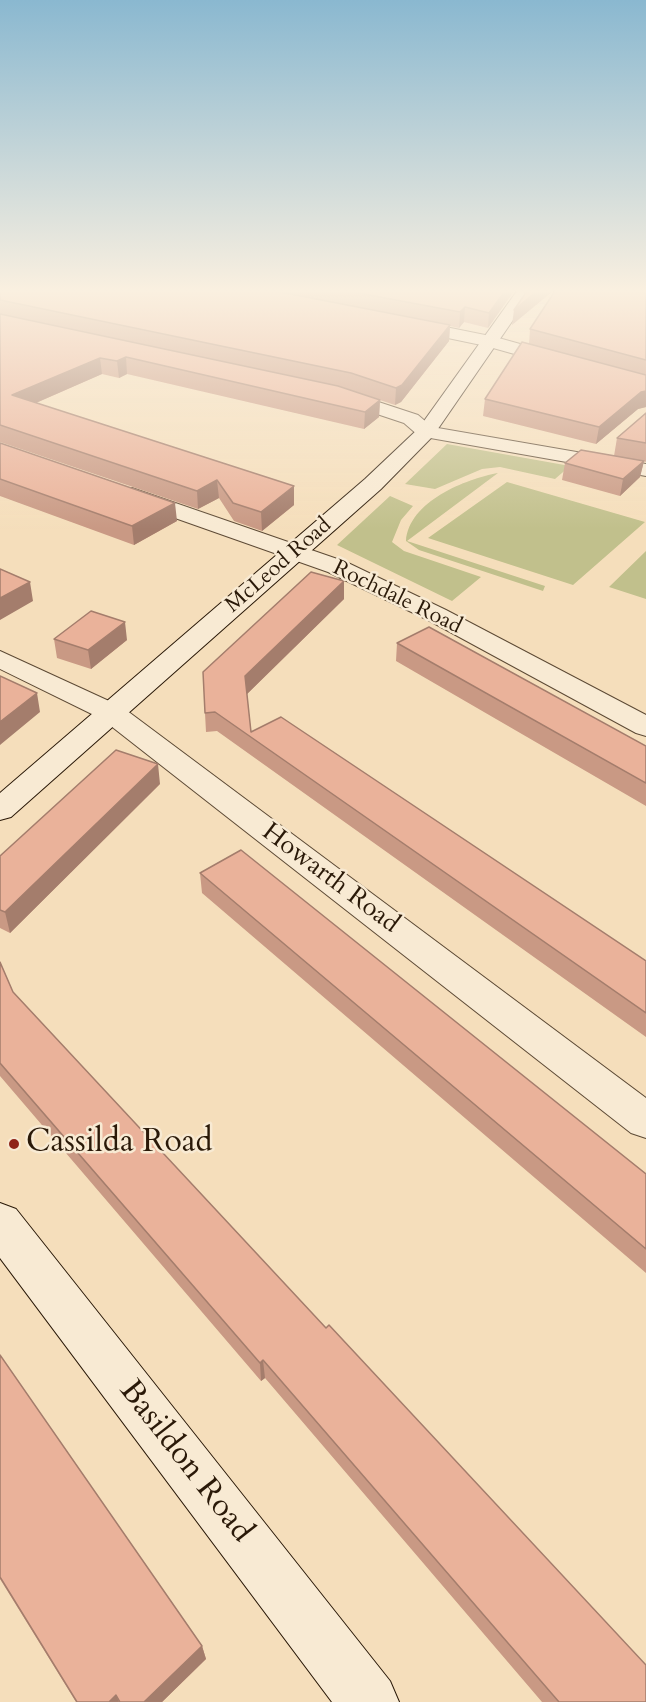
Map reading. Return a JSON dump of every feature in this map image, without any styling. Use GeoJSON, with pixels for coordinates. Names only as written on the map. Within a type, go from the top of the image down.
{"type":"FeatureCollection","features":[{"type":"Feature","properties":{"kind":"street","name":"McLeod Road"},"geometry":{"type":"LineString","coordinates":[[0,810],[373,484],[426,432],[468,370]]}},
{"type":"Feature","properties":{"kind":"street"},"geometry":{"type":"LineString","coordinates":[[595,370],[646,385]]}},
{"type":"Feature","properties":{"kind":"street"},"geometry":{"type":"LineString","coordinates":[[323,391],[411,419],[426,432],[594,459],[646,470]]}},
{"type":"Feature","properties":{"kind":"street"},"geometry":{"type":"LineString","coordinates":[[594,459],[611,445]]}},
{"type":"Feature","properties":{"kind":"street","name":"Rochdale Road"},"geometry":{"type":"LineString","coordinates":[[107,486],[337,567],[437,615],[646,727]]}},
{"type":"Feature","properties":{"kind":"street","name":"Howarth Road"},"geometry":{"type":"LineString","coordinates":[[0,658],[112,713],[646,1121]]}},
{"type":"Feature","properties":{"kind":"street","name":"Basildon Road"},"geometry":{"type":"LineString","coordinates":[[0,1223],[369,1702]]}},
{"type":"Feature","properties":{"kind":"shaded area"},"geometry":{"type":"Polygon","coordinates":[[[447,444],[570,466],[555,479],[500,467],[482,469],[435,489],[405,484],[447,444]]]}},
{"type":"Feature","properties":{"kind":"shaded area"},"geometry":{"type":"Polygon","coordinates":[[[498,473],[407,541],[545,586],[543,591],[419,550],[406,541],[417,514],[428,503],[456,487],[498,473]]]}},
{"type":"Feature","properties":{"kind":"shaded area"},"geometry":{"type":"Polygon","coordinates":[[[507,482],[645,522],[573,585],[428,538],[507,482]]]}},
{"type":"Feature","properties":{"kind":"shaded area"},"geometry":{"type":"Polygon","coordinates":[[[390,496],[413,506],[401,520],[392,542],[404,551],[481,577],[452,601],[337,545],[390,496]]]}},
{"type":"Feature","properties":{"kind":"shaded area"},"geometry":{"type":"Polygon","coordinates":[[[646,551],[646,599],[609,587],[646,551]]]}},
{"type":"Feature","properties":{"kind":"building"},"geometry":{"type":"Polygon","coordinates":[[[0,370],[70,370],[12,395],[294,486],[261,512],[233,503],[217,480],[197,491],[0,425],[0,370]]]}},
{"type":"Feature","properties":{"kind":"building"},"geometry":{"type":"Polygon","coordinates":[[[184,370],[265,370],[338,386],[380,400],[365,412],[184,370]]]}},
{"type":"Feature","properties":{"kind":"building"},"geometry":{"type":"Polygon","coordinates":[[[339,370],[414,370],[402,385],[396,388],[339,370]]]}},
{"type":"Feature","properties":{"kind":"building"},"geometry":{"type":"Polygon","coordinates":[[[504,370],[629,370],[646,375],[646,391],[641,392],[599,427],[485,399],[504,370]]]}},
{"type":"Feature","properties":{"kind":"building"},"geometry":{"type":"Polygon","coordinates":[[[646,413],[646,443],[617,438],[646,413]]]}},
{"type":"Feature","properties":{"kind":"building"},"geometry":{"type":"Polygon","coordinates":[[[0,443],[175,503],[132,526],[0,479],[0,443]]]}},
{"type":"Feature","properties":{"kind":"building"},"geometry":{"type":"Polygon","coordinates":[[[581,450],[644,461],[623,479],[565,463],[581,450]]]}},
{"type":"Feature","properties":{"kind":"building"},"geometry":{"type":"Polygon","coordinates":[[[0,569],[30,582],[0,598],[0,569]]]}},
{"type":"Feature","properties":{"kind":"building"},"geometry":{"type":"Polygon","coordinates":[[[311,572],[344,581],[245,676],[251,732],[281,717],[646,961],[646,1013],[215,712],[205,713],[203,672],[311,572]]]}},
{"type":"Feature","properties":{"kind":"building"},"geometry":{"type":"Polygon","coordinates":[[[91,611],[125,622],[88,650],[54,639],[91,611]]]}},
{"type":"Feature","properties":{"kind":"building"},"geometry":{"type":"Polygon","coordinates":[[[429,627],[646,746],[646,783],[397,643],[429,627]]]}},
{"type":"Feature","properties":{"kind":"building"},"geometry":{"type":"Polygon","coordinates":[[[0,676],[37,693],[0,722],[0,676]]]}},
{"type":"Feature","properties":{"kind":"building"},"geometry":{"type":"Polygon","coordinates":[[[116,750],[158,764],[5,912],[0,910],[0,856],[116,750]]]}},
{"type":"Feature","properties":{"kind":"building"},"geometry":{"type":"Polygon","coordinates":[[[241,850],[646,1174],[646,1249],[200,873],[241,850]]]}},
{"type":"Feature","properties":{"kind":"building"},"geometry":{"type":"Polygon","coordinates":[[[0,962],[13,992],[326,1328],[329,1325],[646,1665],[646,1702],[559,1702],[263,1360],[260,1363],[0,1063],[0,962]]]}},
{"type":"Feature","properties":{"kind":"building"},"geometry":{"type":"Polygon","coordinates":[[[0,1355],[202,1646],[144,1702],[120,1702],[116,1695],[109,1702],[77,1702],[0,1577],[0,1355]]]}},
{"type":"Feature","properties":{"kind":"place","name":"Cassilda Road"},"geometry":{"type":"Point","coordinates":[14,1144]}}]}
